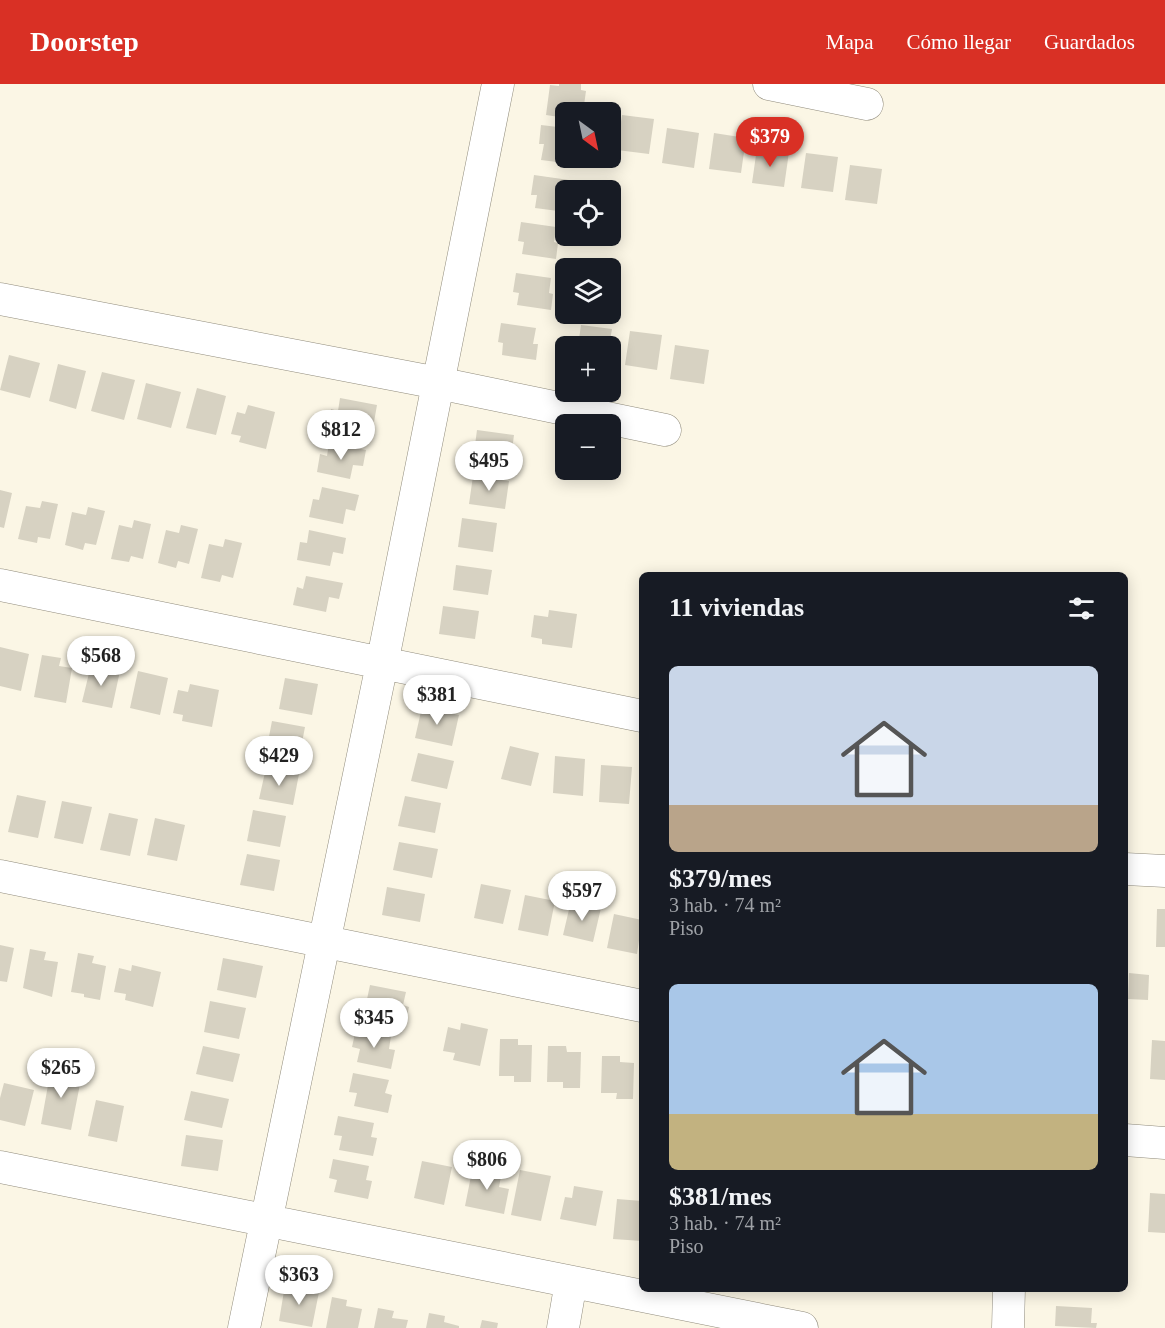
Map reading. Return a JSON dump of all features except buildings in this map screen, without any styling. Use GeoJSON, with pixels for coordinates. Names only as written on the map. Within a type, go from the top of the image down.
{"type":"FeatureCollection","features":[{"type":"Feature","properties":{"kind":"street"},"geometry":{"type":"LineString","coordinates":[[244,1328],[382,664],[498,84]]}},
{"type":"Feature","properties":{"kind":"street"},"geometry":{"type":"LineString","coordinates":[[769,84],[867,104]]}},
{"type":"Feature","properties":{"kind":"street"},"geometry":{"type":"LineString","coordinates":[[0,299],[438,383],[665,430]]}},
{"type":"Feature","properties":{"kind":"street"},"geometry":{"type":"LineString","coordinates":[[0,585],[639,715]]}},
{"type":"Feature","properties":{"kind":"street"},"geometry":{"type":"LineString","coordinates":[[1128,869],[1165,871]]}},
{"type":"Feature","properties":{"kind":"street"},"geometry":{"type":"LineString","coordinates":[[0,876],[639,1005]]}},
{"type":"Feature","properties":{"kind":"street"},"geometry":{"type":"LineString","coordinates":[[1128,1140],[1165,1143]]}},
{"type":"Feature","properties":{"kind":"street"},"geometry":{"type":"LineString","coordinates":[[0,1167],[802,1328]]}},
{"type":"Feature","properties":{"kind":"street"},"geometry":{"type":"LineString","coordinates":[[563,1328],[571,1282]]}},
{"type":"Feature","properties":{"kind":"street"},"geometry":{"type":"LineString","coordinates":[[1008,1328],[1009,1292]]}}]}
